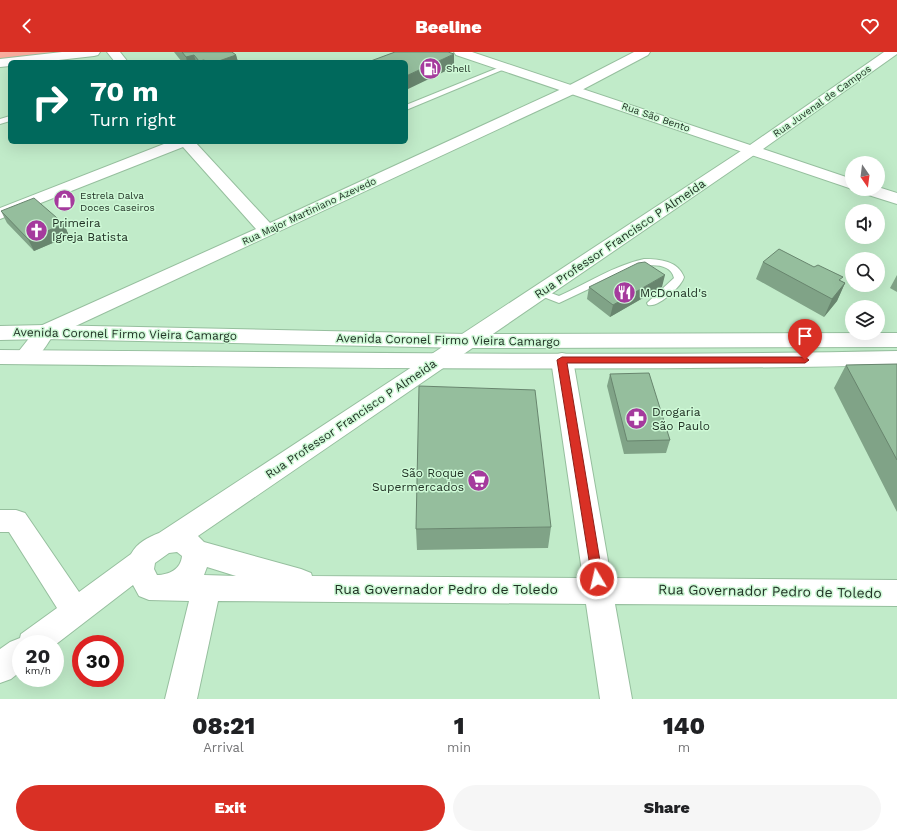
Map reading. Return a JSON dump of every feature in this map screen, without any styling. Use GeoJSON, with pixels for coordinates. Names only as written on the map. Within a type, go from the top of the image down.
{"type":"FeatureCollection","features":[{"type":"Feature","properties":{"kind":"street"},"geometry":{"type":"LineString","coordinates":[[26,60],[94,52]]}},
{"type":"Feature","properties":{"kind":"street"},"geometry":{"type":"LineString","coordinates":[[113,52],[120,60]]}},
{"type":"Feature","properties":{"kind":"street","name":"Rua São Bento"},"geometry":{"type":"LineString","coordinates":[[460,52],[845,182]]}},
{"type":"Feature","properties":{"kind":"street","name":"Rua Major Martiniano Azevedo"},"geometry":{"type":"LineString","coordinates":[[44,332],[267,231],[573,89],[644,52]]}},
{"type":"Feature","properties":{"kind":"street","name":"Rua Juvenal de Campos"},"geometry":{"type":"LineString","coordinates":[[752,150],[892,52]]}},
{"type":"Feature","properties":{"kind":"street"},"geometry":{"type":"LineString","coordinates":[[0,214],[178,144]]}},
{"type":"Feature","properties":{"kind":"street"},"geometry":{"type":"LineString","coordinates":[[189,144],[267,231]]}},
{"type":"Feature","properties":{"kind":"street","name":"Rua Professor Francisco P Almeida"},"geometry":{"type":"LineString","coordinates":[[169,541],[752,150]]}},
{"type":"Feature","properties":{"kind":"street"},"geometry":{"type":"LineString","coordinates":[[885,195],[897,199]]}},
{"type":"Feature","properties":{"kind":"street"},"geometry":{"type":"LineString","coordinates":[[26,356],[44,332]]}},
{"type":"Feature","properties":{"kind":"street","name":"Avenida Coronel Firmo Vieira Camargo"},"geometry":{"type":"LineString","coordinates":[[0,333],[44,332],[466,341],[896,354]]}},
{"type":"Feature","properties":{"kind":"street","name":"Avenida Coronel Firmo Vieira Camargo"},"geometry":{"type":"LineString","coordinates":[[0,357],[26,356],[438,361],[749,361],[896,354]]}},
{"type":"Feature","properties":{"kind":"street"},"geometry":{"type":"LineString","coordinates":[[562,360],[616,699]]}},
{"type":"Feature","properties":{"kind":"street"},"geometry":{"type":"LineString","coordinates":[[0,521],[16,522],[76,612]]}},
{"type":"Feature","properties":{"kind":"street"},"geometry":{"type":"LineString","coordinates":[[196,552],[194,567],[189,575],[177,584],[163,588],[149,587],[142,578],[140,571],[141,563],[151,549],[160,544],[178,540],[186,542],[196,552],[327,589]]}},
{"type":"Feature","properties":{"kind":"street"},"geometry":{"type":"LineString","coordinates":[[44,635],[141,563]]}},
{"type":"Feature","properties":{"kind":"street","name":"Rua Governador Pedro de Toledo"},"geometry":{"type":"LineString","coordinates":[[163,588],[897,592]]}},
{"type":"Feature","properties":{"kind":"street"},"geometry":{"type":"LineString","coordinates":[[181,699],[206,589]]}},
{"type":"Feature","properties":{"kind":"street"},"geometry":{"type":"LineString","coordinates":[[0,668],[12,659]]}},
{"type":"Feature","properties":{"kind":"lane"},"geometry":{"type":"LineString","coordinates":[[408,107],[505,67]]}},
{"type":"Feature","properties":{"kind":"lane"},"geometry":{"type":"LineString","coordinates":[[540,292],[559,300],[634,263],[663,263],[673,268],[679,275],[679,279],[671,288],[652,303]]}},
{"type":"Feature","properties":{"kind":"shaded area"},"geometry":{"type":"Polygon","coordinates":[[[0,52],[66,52],[0,59],[0,52]]]}},
{"type":"Feature","properties":{"kind":"building"},"geometry":{"type":"Polygon","coordinates":[[[182,52],[232,52],[236,55],[222,60],[198,60],[194,55],[186,57],[182,52]]]}},
{"type":"Feature","properties":{"kind":"building"},"geometry":{"type":"Polygon","coordinates":[[[395,52],[448,52],[454,54],[408,75],[408,60],[373,60],[395,52]]]}},
{"type":"Feature","properties":{"kind":"building"},"geometry":{"type":"Polygon","coordinates":[[[34,198],[64,224],[28,239],[1,211],[34,198]]]}},
{"type":"Feature","properties":{"kind":"building"},"geometry":{"type":"Polygon","coordinates":[[[779,249],[814,267],[818,265],[843,277],[839,280],[845,283],[832,299],[763,262],[779,249]]]}},
{"type":"Feature","properties":{"kind":"building"},"geometry":{"type":"Polygon","coordinates":[[[645,262],[665,275],[613,305],[589,287],[638,263],[645,262]]]}},
{"type":"Feature","properties":{"kind":"building"},"geometry":{"type":"Polygon","coordinates":[[[897,364],[897,460],[846,365],[897,364]]]}},
{"type":"Feature","properties":{"kind":"building","name":"Drogaria São Paulo"},"geometry":{"type":"Polygon","coordinates":[[[649,373],[670,440],[627,441],[610,374],[649,373]]]}},
{"type":"Feature","properties":{"kind":"building","name":"São Roque Supermercados"},"geometry":{"type":"Polygon","coordinates":[[[419,386],[535,390],[551,527],[416,529],[419,386]]]}},
{"type":"Feature","properties":{"kind":"place","name":"Shell"},"geometry":{"type":"Point","coordinates":[430,68]}},
{"type":"Feature","properties":{"kind":"place","name":"Estrela Dalva Doces Caseiros"},"geometry":{"type":"Point","coordinates":[65,201]}},
{"type":"Feature","properties":{"kind":"place","name":"Primeira Igreja Batista"},"geometry":{"type":"Point","coordinates":[37,230]}},
{"type":"Feature","properties":{"kind":"place","name":"McDonald's"},"geometry":{"type":"Point","coordinates":[625,293]}},
{"type":"Feature","properties":{"kind":"place","name":"Drogaria São Paulo"},"geometry":{"type":"Point","coordinates":[636,419]}},
{"type":"Feature","properties":{"kind":"place","name":"São Roque Supermercados"},"geometry":{"type":"Point","coordinates":[479,480]}},
{"type":"Feature","properties":{"kind":"route"},"geometry":{"type":"LineString","coordinates":[[597,579],[562,360],[805,360]]}}]}
